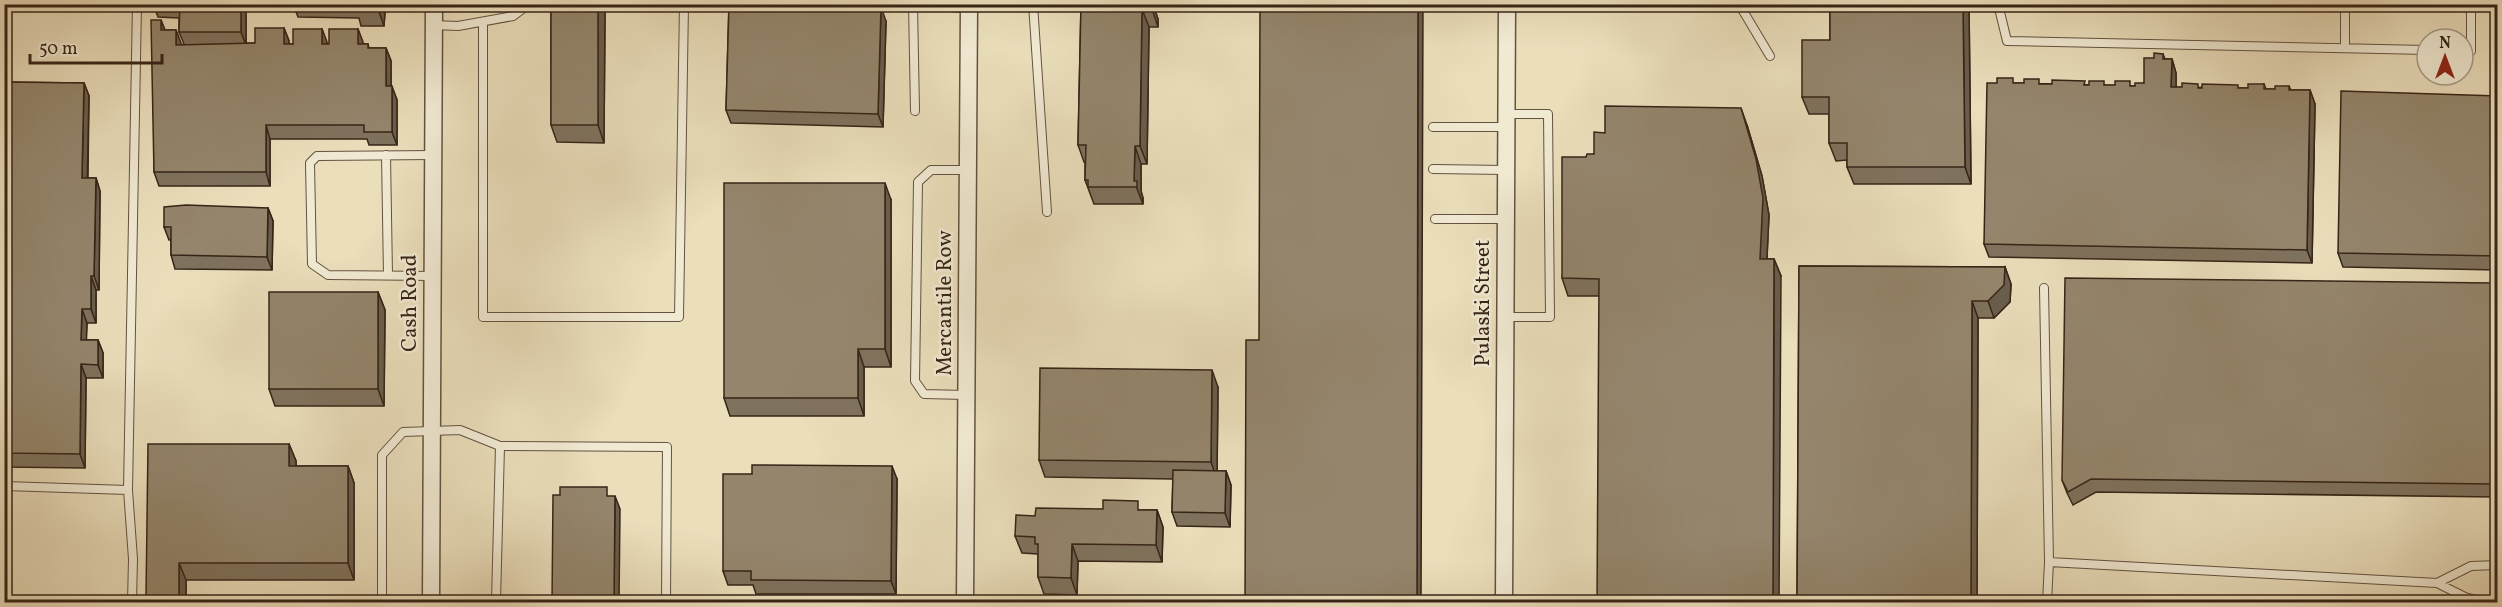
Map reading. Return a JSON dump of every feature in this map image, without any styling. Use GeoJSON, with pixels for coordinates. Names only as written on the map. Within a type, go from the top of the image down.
{"type":"FeatureCollection","features":[{"type":"Feature","properties":{"kind":"street","name":"Cash Road"},"geometry":{"type":"LineString","coordinates":[[431,602],[434,4]]}},
{"type":"Feature","properties":{"kind":"street","name":"Pulaski Street"},"geometry":{"type":"LineString","coordinates":[[1504,603],[1507,4]]}},
{"type":"Feature","properties":{"kind":"street","name":"Mercantile Row"},"geometry":{"type":"LineString","coordinates":[[965,603],[969,7]]}},
{"type":"Feature","properties":{"kind":"lane"},"geometry":{"type":"LineString","coordinates":[[132,603],[133,559],[128,490],[137,4]]}},
{"type":"Feature","properties":{"kind":"lane"},"geometry":{"type":"LineString","coordinates":[[433,25],[458,26],[513,16],[529,4]]}},
{"type":"Feature","properties":{"kind":"lane"},"geometry":{"type":"LineString","coordinates":[[483,22],[483,317],[679,317],[684,4]]}},
{"type":"Feature","properties":{"kind":"lane"},"geometry":{"type":"LineString","coordinates":[[913,4],[915,111]]}},
{"type":"Feature","properties":{"kind":"lane"},"geometry":{"type":"LineString","coordinates":[[923,4],[969,7]]}},
{"type":"Feature","properties":{"kind":"lane"},"geometry":{"type":"LineString","coordinates":[[1033,4],[1047,212]]}},
{"type":"Feature","properties":{"kind":"lane"},"geometry":{"type":"LineString","coordinates":[[1739,4],[1770,56]]}},
{"type":"Feature","properties":{"kind":"lane"},"geometry":{"type":"LineString","coordinates":[[1998,4],[2007,41],[2415,50]]}},
{"type":"Feature","properties":{"kind":"lane"},"geometry":{"type":"LineString","coordinates":[[2345,4],[2346,48]]}},
{"type":"Feature","properties":{"kind":"lane"},"geometry":{"type":"LineString","coordinates":[[2471,4],[2471,27]]}},
{"type":"Feature","properties":{"kind":"lane"},"geometry":{"type":"LineString","coordinates":[[1433,127],[1548,114],[1550,316],[1505,316]]}},
{"type":"Feature","properties":{"kind":"lane"},"geometry":{"type":"LineString","coordinates":[[433,154],[317,156],[310,163],[312,264],[328,275],[433,276]]}},
{"type":"Feature","properties":{"kind":"lane"},"geometry":{"type":"LineString","coordinates":[[386,155],[388,275]]}},
{"type":"Feature","properties":{"kind":"lane"},"geometry":{"type":"LineString","coordinates":[[1433,169],[1506,170]]}},
{"type":"Feature","properties":{"kind":"lane"},"geometry":{"type":"LineString","coordinates":[[966,395],[924,394],[915,381],[918,182],[931,170],[968,170]]}},
{"type":"Feature","properties":{"kind":"lane"},"geometry":{"type":"LineString","coordinates":[[1435,219],[1506,219]]}},
{"type":"Feature","properties":{"kind":"lane"},"geometry":{"type":"LineString","coordinates":[[2044,288],[2049,562],[2047,603]]}},
{"type":"Feature","properties":{"kind":"lane"},"geometry":{"type":"LineString","coordinates":[[382,603],[382,456],[403,432],[431,430],[460,430],[500,446],[667,447],[666,603]]}},
{"type":"Feature","properties":{"kind":"lane"},"geometry":{"type":"LineString","coordinates":[[496,603],[500,446]]}},
{"type":"Feature","properties":{"kind":"lane"},"geometry":{"type":"LineString","coordinates":[[4,486],[128,490]]}},
{"type":"Feature","properties":{"kind":"lane"},"geometry":{"type":"LineString","coordinates":[[2049,562],[2436,583],[2483,603]]}},
{"type":"Feature","properties":{"kind":"lane"},"geometry":{"type":"LineString","coordinates":[[2436,583],[2471,566],[2498,565]]}},
{"type":"Feature","properties":{"kind":"lane"},"geometry":{"type":"LineString","coordinates":[[405,603],[431,602]]}},
{"type":"Feature","properties":{"kind":"building"},"geometry":{"type":"Polygon","coordinates":[[[180,4],[241,4],[241,32],[179,32],[180,4]]]}},
{"type":"Feature","properties":{"kind":"building"},"geometry":{"type":"Polygon","coordinates":[[[355,4],[378,4],[378,9],[355,9],[355,4]]]}},
{"type":"Feature","properties":{"kind":"building"},"geometry":{"type":"Polygon","coordinates":[[[551,4],[598,4],[598,125],[551,125],[551,4]]]}},
{"type":"Feature","properties":{"kind":"building"},"geometry":{"type":"Polygon","coordinates":[[[729,4],[855,4],[855,7],[881,7],[878,114],[726,110],[729,4]]]}},
{"type":"Feature","properties":{"kind":"building"},"geometry":{"type":"Polygon","coordinates":[[[1081,4],[1152,4],[1152,9],[1142,9],[1140,146],[1135,146],[1134,181],[1137,181],[1137,187],[1088,187],[1088,180],[1085,180],[1086,145],[1078,145],[1081,4]]]}},
{"type":"Feature","properties":{"kind":"building"},"geometry":{"type":"Polygon","coordinates":[[[1260,4],[1418,4],[1417,603],[1245,603],[1246,340],[1259,340],[1260,4]]]}},
{"type":"Feature","properties":{"kind":"building"},"geometry":{"type":"Polygon","coordinates":[[[1830,4],[1963,4],[1965,167],[1847,167],[1847,143],[1829,143],[1829,97],[1802,97],[1802,40],[1830,40],[1830,4]]]}},
{"type":"Feature","properties":{"kind":"building"},"geometry":{"type":"Polygon","coordinates":[[[151,20],[161,20],[161,30],[176,30],[176,45],[255,43],[255,28],[284,28],[284,44],[293,44],[293,29],[322,29],[322,44],[329,44],[329,29],[358,29],[358,44],[368,44],[368,48],[386,48],[386,86],[392,86],[392,132],[364,132],[364,125],[266,125],[266,172],[154,172],[151,20]]]}},
{"type":"Feature","properties":{"kind":"building"},"geometry":{"type":"Polygon","coordinates":[[[2154,53],[2163,54],[2163,59],[2172,59],[2171,87],[2182,87],[2182,83],[2198,84],[2198,88],[2202,88],[2202,84],[2238,85],[2238,88],[2248,88],[2248,84],[2264,84],[2264,89],[2289,86],[2289,90],[2310,90],[2307,250],[1984,244],[1987,83],[1997,83],[1997,78],[2013,78],[2013,83],[2024,83],[2024,79],[2039,79],[2039,84],[2052,84],[2052,80],[2085,81],[2084,85],[2089,85],[2089,81],[2104,81],[2104,85],[2115,85],[2115,81],[2130,81],[2130,86],[2135,86],[2135,83],[2144,83],[2144,58],[2154,58],[2154,53]]]}},
{"type":"Feature","properties":{"kind":"building"},"geometry":{"type":"Polygon","coordinates":[[[4,82],[84,83],[82,178],[96,178],[91,309],[82,309],[81,340],[98,340],[98,365],[81,364],[80,454],[4,453],[4,82]]]}},
{"type":"Feature","properties":{"kind":"building"},"geometry":{"type":"Polygon","coordinates":[[[2341,91],[2498,96],[2498,256],[2338,253],[2341,91]]]}},
{"type":"Feature","properties":{"kind":"building"},"geometry":{"type":"Polygon","coordinates":[[[1605,106],[1741,108],[1756,159],[1763,198],[1760,259],[1774,259],[1773,603],[1597,603],[1599,279],[1562,278],[1562,157],[1586,157],[1587,154],[1594,154],[1594,132],[1605,133],[1605,106]]]}},
{"type":"Feature","properties":{"kind":"building"},"geometry":{"type":"Polygon","coordinates":[[[724,183],[885,183],[885,349],[858,349],[858,398],[724,398],[724,183]]]}},
{"type":"Feature","properties":{"kind":"building"},"geometry":{"type":"Polygon","coordinates":[[[186,205],[268,208],[267,257],[171,255],[171,227],[164,227],[164,207],[186,205]]]}},
{"type":"Feature","properties":{"kind":"building"},"geometry":{"type":"Polygon","coordinates":[[[1799,266],[2005,267],[2004,285],[1988,301],[1972,301],[1971,603],[1797,603],[1799,266]]]}},
{"type":"Feature","properties":{"kind":"building"},"geometry":{"type":"Polygon","coordinates":[[[2065,278],[2492,283],[2491,484],[2091,479],[2068,492],[2062,480],[2065,278]]]}},
{"type":"Feature","properties":{"kind":"building"},"geometry":{"type":"Polygon","coordinates":[[[269,292],[378,292],[378,389],[269,389],[269,292]]]}},
{"type":"Feature","properties":{"kind":"building"},"geometry":{"type":"Polygon","coordinates":[[[1040,368],[1212,370],[1211,462],[1039,460],[1040,368]]]}},
{"type":"Feature","properties":{"kind":"building"},"geometry":{"type":"Polygon","coordinates":[[[148,444],[289,444],[289,466],[348,466],[348,563],[179,563],[179,597],[146,597],[148,444]]]}},
{"type":"Feature","properties":{"kind":"building"},"geometry":{"type":"Polygon","coordinates":[[[752,465],[892,466],[891,581],[751,580],[751,571],[723,571],[723,474],[752,474],[752,465]]]}},
{"type":"Feature","properties":{"kind":"building"},"geometry":{"type":"Polygon","coordinates":[[[1173,470],[1226,471],[1225,513],[1172,512],[1173,470]]]}},
{"type":"Feature","properties":{"kind":"building"},"geometry":{"type":"Polygon","coordinates":[[[560,487],[607,487],[607,496],[615,496],[614,603],[552,603],[553,495],[560,495],[560,487]]]}},
{"type":"Feature","properties":{"kind":"building"},"geometry":{"type":"Polygon","coordinates":[[[1103,500],[1138,501],[1138,510],[1157,510],[1156,545],[1072,544],[1071,578],[1038,577],[1038,544],[1035,544],[1035,537],[1015,536],[1016,515],[1035,516],[1036,508],[1103,509],[1103,500]]]}}]}
